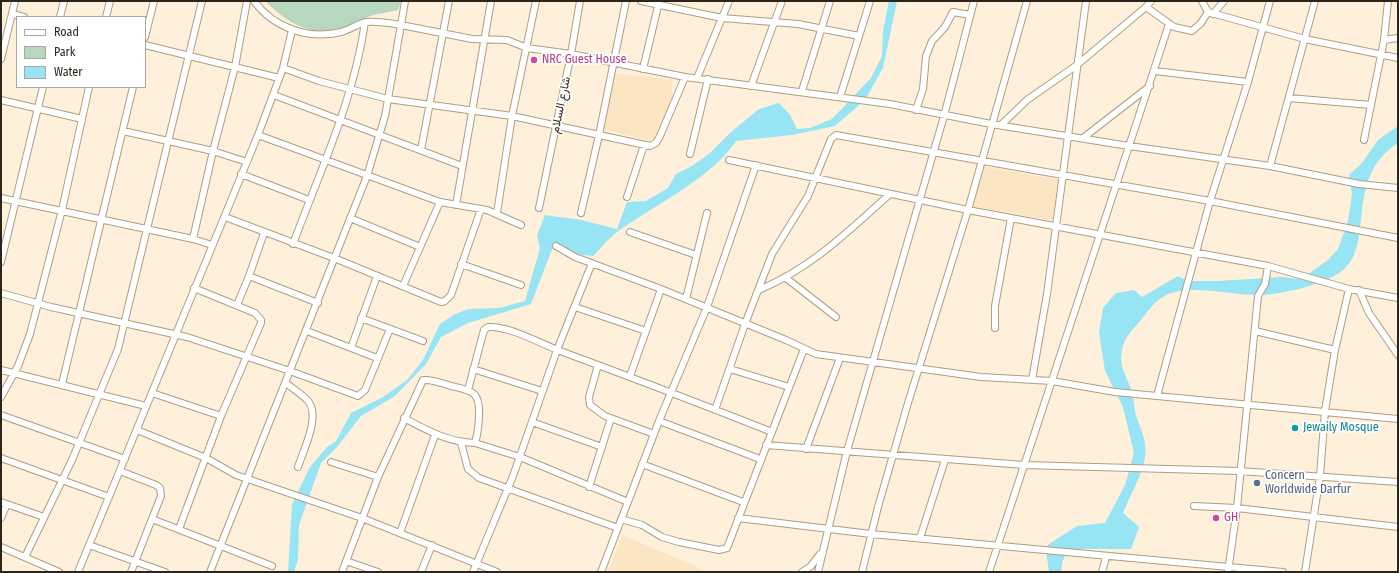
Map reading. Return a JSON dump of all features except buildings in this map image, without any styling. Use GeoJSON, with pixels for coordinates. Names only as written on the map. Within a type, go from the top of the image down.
{"type":"FeatureCollection","features":[{"type":"Feature","properties":{"kind":"street"},"geometry":{"type":"LineString","coordinates":[[1,59],[15,1]]}},
{"type":"Feature","properties":{"kind":"street"},"geometry":{"type":"LineString","coordinates":[[60,16],[64,1]]}},
{"type":"Feature","properties":{"kind":"street"},"geometry":{"type":"LineString","coordinates":[[106,16],[110,1]]}},
{"type":"Feature","properties":{"kind":"street"},"geometry":{"type":"LineString","coordinates":[[146,33],[154,1]]}},
{"type":"Feature","properties":{"kind":"street"},"geometry":{"type":"LineString","coordinates":[[25,557],[62,482],[114,363],[125,324],[146,229],[202,1]]}},
{"type":"Feature","properties":{"kind":"street"},"geometry":{"type":"LineString","coordinates":[[193,238],[213,150],[235,67],[247,1]]}},
{"type":"Feature","properties":{"kind":"street"},"geometry":{"type":"LineString","coordinates":[[254,1],[266,14],[292,30],[313,35],[342,32],[365,22],[400,24],[483,40],[507,40],[527,48],[571,54],[696,78],[751,86],[802,91],[991,124],[1129,146],[1270,166],[1359,184],[1398,188]]}},
{"type":"Feature","properties":{"kind":"street"},"geometry":{"type":"LineString","coordinates":[[210,572],[307,331],[367,176],[380,135],[388,99],[405,1]]}},
{"type":"Feature","properties":{"kind":"street"},"geometry":{"type":"LineString","coordinates":[[421,150],[449,1]]}},
{"type":"Feature","properties":{"kind":"street"},"geometry":{"type":"LineString","coordinates":[[456,205],[483,40],[491,1]]}},
{"type":"Feature","properties":{"kind":"street"},"geometry":{"type":"LineString","coordinates":[[497,214],[512,116],[536,1]]}},
{"type":"Feature","properties":{"kind":"street","name":"شارع السلام"},"geometry":{"type":"LineString","coordinates":[[539,208],[571,54],[580,1]]}},
{"type":"Feature","properties":{"kind":"street"},"geometry":{"type":"LineString","coordinates":[[581,213],[599,135],[626,1]]}},
{"type":"Feature","properties":{"kind":"street"},"geometry":{"type":"LineString","coordinates":[[641,1],[659,3],[722,18],[822,28],[860,36]]}},
{"type":"Feature","properties":{"kind":"street"},"geometry":{"type":"LineString","coordinates":[[696,78],[730,1]]}},
{"type":"Feature","properties":{"kind":"street"},"geometry":{"type":"LineString","coordinates":[[751,86],[782,1]]}},
{"type":"Feature","properties":{"kind":"street"},"geometry":{"type":"LineString","coordinates":[[802,91],[830,1]]}},
{"type":"Feature","properties":{"kind":"street"},"geometry":{"type":"LineString","coordinates":[[840,97],[870,1]]}},
{"type":"Feature","properties":{"kind":"street"},"geometry":{"type":"LineString","coordinates":[[818,572],[827,529],[847,451],[932,153],[944,116],[974,1]]}},
{"type":"Feature","properties":{"kind":"street"},"geometry":{"type":"LineString","coordinates":[[862,572],[871,534],[918,368],[968,210],[980,162],[1027,1]]}},
{"type":"Feature","properties":{"kind":"street"},"geometry":{"type":"LineString","coordinates":[[1032,380],[1047,294],[1086,1]]}},
{"type":"Feature","properties":{"kind":"street"},"geometry":{"type":"LineString","coordinates":[[1001,125],[1027,100],[1077,65],[1146,7],[1151,1]]}},
{"type":"Feature","properties":{"kind":"street"},"geometry":{"type":"LineString","coordinates":[[1202,1],[1211,13],[1305,39],[1398,58]]}},
{"type":"Feature","properties":{"kind":"street"},"geometry":{"type":"LineString","coordinates":[[1146,7],[1169,24],[1187,30],[1196,30],[1224,1]]}},
{"type":"Feature","properties":{"kind":"street"},"geometry":{"type":"LineString","coordinates":[[1157,396],[1210,202],[1248,82],[1270,1]]}},
{"type":"Feature","properties":{"kind":"street"},"geometry":{"type":"LineString","coordinates":[[1270,166],[1316,1]]}},
{"type":"Feature","properties":{"kind":"street"},"geometry":{"type":"LineString","coordinates":[[1364,140],[1384,40],[1388,1]]}},
{"type":"Feature","properties":{"kind":"street"},"geometry":{"type":"LineString","coordinates":[[643,69],[659,3]]}},
{"type":"Feature","properties":{"kind":"street"},"geometry":{"type":"LineString","coordinates":[[916,110],[923,89],[926,56],[932,41],[945,27],[953,12],[970,15]]}},
{"type":"Feature","properties":{"kind":"street"},"geometry":{"type":"LineString","coordinates":[[12,14],[20,16]]}},
{"type":"Feature","properties":{"kind":"street"},"geometry":{"type":"LineString","coordinates":[[293,244],[309,200],[326,161],[351,89],[361,53],[365,22]]}},
{"type":"Feature","properties":{"kind":"street"},"geometry":{"type":"LineString","coordinates":[[989,572],[1155,71],[1169,24]]}},
{"type":"Feature","properties":{"kind":"street"},"geometry":{"type":"LineString","coordinates":[[78,572],[274,95],[283,68],[292,30]]}},
{"type":"Feature","properties":{"kind":"street"},"geometry":{"type":"LineString","coordinates":[[1384,40],[1398,38]]}},
{"type":"Feature","properties":{"kind":"street"},"geometry":{"type":"LineString","coordinates":[[146,45],[279,78]]}},
{"type":"Feature","properties":{"kind":"street"},"geometry":{"type":"LineString","coordinates":[[283,68],[388,99],[512,116],[644,146],[653,145],[660,136],[686,76]]}},
{"type":"Feature","properties":{"kind":"street"},"geometry":{"type":"LineString","coordinates":[[1155,71],[1248,82]]}},
{"type":"Feature","properties":{"kind":"street"},"geometry":{"type":"LineString","coordinates":[[690,154],[708,79]]}},
{"type":"Feature","properties":{"kind":"street"},"geometry":{"type":"LineString","coordinates":[[1084,138],[1150,86]]}},
{"type":"Feature","properties":{"kind":"street"},"geometry":{"type":"LineString","coordinates":[[1,262],[43,88]]}},
{"type":"Feature","properties":{"kind":"street"},"geometry":{"type":"LineString","coordinates":[[1,397],[14,374],[30,334],[62,210],[89,88]]}},
{"type":"Feature","properties":{"kind":"street"},"geometry":{"type":"LineString","coordinates":[[62,384],[133,88]]}},
{"type":"Feature","properties":{"kind":"street"},"geometry":{"type":"LineString","coordinates":[[274,95],[462,166]]}},
{"type":"Feature","properties":{"kind":"street"},"geometry":{"type":"LineString","coordinates":[[1289,98],[1371,105]]}},
{"type":"Feature","properties":{"kind":"street"},"geometry":{"type":"LineString","coordinates":[[1,100],[82,119]]}},
{"type":"Feature","properties":{"kind":"street"},"geometry":{"type":"LineString","coordinates":[[123,131],[213,150],[247,162]]}},
{"type":"Feature","properties":{"kind":"street"},"geometry":{"type":"LineString","coordinates":[[258,135],[440,202],[481,209],[497,214],[521,225]]}},
{"type":"Feature","properties":{"kind":"street"},"geometry":{"type":"LineString","coordinates":[[715,410],[745,324],[776,247],[796,216],[816,178],[830,139],[836,135],[1063,177],[1210,202],[1398,238]]}},
{"type":"Feature","properties":{"kind":"street"},"geometry":{"type":"LineString","coordinates":[[627,197],[644,146]]}},
{"type":"Feature","properties":{"kind":"street"},"geometry":{"type":"LineString","coordinates":[[729,160],[968,210],[1197,254],[1268,266],[1349,289],[1398,298]]}},
{"type":"Feature","properties":{"kind":"street"},"geometry":{"type":"LineString","coordinates":[[601,572],[659,421],[707,307],[756,165]]}},
{"type":"Feature","properties":{"kind":"street"},"geometry":{"type":"LineString","coordinates":[[242,174],[309,200]]}},
{"type":"Feature","properties":{"kind":"street"},"geometry":{"type":"LineString","coordinates":[[759,290],[786,278],[821,255],[890,194]]}},
{"type":"Feature","properties":{"kind":"street"},"geometry":{"type":"LineString","coordinates":[[1,198],[193,238],[212,245]]}},
{"type":"Feature","properties":{"kind":"street"},"geometry":{"type":"LineString","coordinates":[[403,286],[440,202]]}},
{"type":"Feature","properties":{"kind":"street"},"geometry":{"type":"LineString","coordinates":[[225,217],[293,244],[334,258],[403,286],[435,301],[445,301],[451,296],[481,209]]}},
{"type":"Feature","properties":{"kind":"street"},"geometry":{"type":"LineString","coordinates":[[686,299],[707,213]]}},
{"type":"Feature","properties":{"kind":"street"},"geometry":{"type":"LineString","coordinates":[[350,218],[420,247]]}},
{"type":"Feature","properties":{"kind":"street"},"geometry":{"type":"LineString","coordinates":[[995,328],[995,306],[1011,218]]}},
{"type":"Feature","properties":{"kind":"street"},"geometry":{"type":"LineString","coordinates":[[630,232],[696,255]]}},
{"type":"Feature","properties":{"kind":"street"},"geometry":{"type":"LineString","coordinates":[[237,306],[264,233]]}},
{"type":"Feature","properties":{"kind":"street"},"geometry":{"type":"LineString","coordinates":[[556,246],[575,256],[661,288],[816,354],[981,377],[1052,381],[1092,389],[1398,419]]}},
{"type":"Feature","properties":{"kind":"street"},"geometry":{"type":"LineString","coordinates":[[473,572],[520,457],[557,350],[592,263]]}},
{"type":"Feature","properties":{"kind":"street"},"geometry":{"type":"LineString","coordinates":[[461,264],[521,285]]}},
{"type":"Feature","properties":{"kind":"street"},"geometry":{"type":"LineString","coordinates":[[1228,569],[1237,508],[1239,471],[1258,296],[1265,284],[1268,266]]}},
{"type":"Feature","properties":{"kind":"street"},"geometry":{"type":"LineString","coordinates":[[249,276],[318,303]]}},
{"type":"Feature","properties":{"kind":"street"},"geometry":{"type":"LineString","coordinates":[[350,348],[377,276]]}},
{"type":"Feature","properties":{"kind":"street"},"geometry":{"type":"LineString","coordinates":[[786,278],[836,317]]}},
{"type":"Feature","properties":{"kind":"street"},"geometry":{"type":"LineString","coordinates":[[179,529],[221,416],[245,356],[259,328],[261,320],[255,313],[194,288]]}},
{"type":"Feature","properties":{"kind":"street"},"geometry":{"type":"LineString","coordinates":[[630,376],[661,288]]}},
{"type":"Feature","properties":{"kind":"street"},"geometry":{"type":"LineString","coordinates":[[1305,572],[1320,476],[1325,411],[1335,350],[1349,289]]}},
{"type":"Feature","properties":{"kind":"street"},"geometry":{"type":"LineString","coordinates":[[1359,290],[1370,313],[1398,355]]}},
{"type":"Feature","properties":{"kind":"street"},"geometry":{"type":"LineString","coordinates":[[1,293],[38,304],[175,334],[290,371],[358,396],[365,390],[390,329]]}},
{"type":"Feature","properties":{"kind":"street"},"geometry":{"type":"LineString","coordinates":[[575,307],[646,330]]}},
{"type":"Feature","properties":{"kind":"street"},"geometry":{"type":"LineString","coordinates":[[361,318],[423,341]]}},
{"type":"Feature","properties":{"kind":"street"},"geometry":{"type":"LineString","coordinates":[[468,390],[484,330],[488,327],[518,334],[772,432]]}},
{"type":"Feature","properties":{"kind":"street"},"geometry":{"type":"LineString","coordinates":[[307,331],[377,358]]}},
{"type":"Feature","properties":{"kind":"street"},"geometry":{"type":"LineString","coordinates":[[1255,331],[1335,350]]}},
{"type":"Feature","properties":{"kind":"street"},"geometry":{"type":"LineString","coordinates":[[621,519],[642,525],[668,539],[719,550],[725,549],[729,545],[743,502],[804,349]]}},
{"type":"Feature","properties":{"kind":"street"},"geometry":{"type":"LineString","coordinates":[[806,449],[840,358]]}},
{"type":"Feature","properties":{"kind":"street"},"geometry":{"type":"LineString","coordinates":[[598,365],[589,397],[590,405],[611,418],[654,434]]}},
{"type":"Feature","properties":{"kind":"street"},"geometry":{"type":"LineString","coordinates":[[730,369],[789,387]]}},
{"type":"Feature","properties":{"kind":"street"},"geometry":{"type":"LineString","coordinates":[[1,370],[146,406]]}},
{"type":"Feature","properties":{"kind":"street"},"geometry":{"type":"LineString","coordinates":[[473,370],[542,391]]}},
{"type":"Feature","properties":{"kind":"street"},"geometry":{"type":"LineString","coordinates":[[342,572],[378,477],[404,418],[423,380],[468,390],[476,396],[478,402],[478,430],[475,443]]}},
{"type":"Feature","properties":{"kind":"street"},"geometry":{"type":"LineString","coordinates":[[286,383],[308,402],[313,411],[312,426],[298,468]]}},
{"type":"Feature","properties":{"kind":"street"},"geometry":{"type":"LineString","coordinates":[[152,393],[221,416]]}},
{"type":"Feature","properties":{"kind":"street"},"geometry":{"type":"LineString","coordinates":[[1,415],[78,444],[125,459]]}},
{"type":"Feature","properties":{"kind":"street"},"geometry":{"type":"LineString","coordinates":[[404,418],[435,435],[461,442],[475,443],[520,457],[628,502]]}},
{"type":"Feature","properties":{"kind":"street"},"geometry":{"type":"LineString","coordinates":[[589,487],[611,418]]}},
{"type":"Feature","properties":{"kind":"street"},"geometry":{"type":"LineString","coordinates":[[659,421],[760,459]]}},
{"type":"Feature","properties":{"kind":"street"},"geometry":{"type":"LineString","coordinates":[[532,422],[602,447]]}},
{"type":"Feature","properties":{"kind":"street"},"geometry":{"type":"LineString","coordinates":[[137,430],[206,458],[226,470],[247,479],[362,518],[497,572]]}},
{"type":"Feature","properties":{"kind":"street"},"geometry":{"type":"LineString","coordinates":[[400,533],[435,435]]}},
{"type":"Feature","properties":{"kind":"street"},"geometry":{"type":"LineString","coordinates":[[461,442],[465,462],[470,472],[479,478],[618,528]]}},
{"type":"Feature","properties":{"kind":"street"},"geometry":{"type":"LineString","coordinates":[[766,445],[1024,465],[1239,471],[1398,482]]}},
{"type":"Feature","properties":{"kind":"street"},"geometry":{"type":"LineString","coordinates":[[1,458],[62,482],[109,497]]}},
{"type":"Feature","properties":{"kind":"street"},"geometry":{"type":"LineString","coordinates":[[920,538],[946,460]]}},
{"type":"Feature","properties":{"kind":"street"},"geometry":{"type":"LineString","coordinates":[[331,462],[378,477]]}},
{"type":"Feature","properties":{"kind":"street"},"geometry":{"type":"LineString","coordinates":[[642,464],[743,502]]}},
{"type":"Feature","properties":{"kind":"street"},"geometry":{"type":"LineString","coordinates":[[120,471],[160,488],[161,496],[131,572]]}},
{"type":"Feature","properties":{"kind":"street"},"geometry":{"type":"LineString","coordinates":[[1,518],[4,503],[44,517]]}},
{"type":"Feature","properties":{"kind":"street"},"geometry":{"type":"LineString","coordinates":[[1194,506],[1237,508],[1398,527]]}},
{"type":"Feature","properties":{"kind":"street"},"geometry":{"type":"LineString","coordinates":[[738,518],[871,534],[1228,569],[1283,572]]}},
{"type":"Feature","properties":{"kind":"street"},"geometry":{"type":"LineString","coordinates":[[152,519],[272,566]]}},
{"type":"Feature","properties":{"kind":"street"},"geometry":{"type":"LineString","coordinates":[[89,545],[165,572]]}},
{"type":"Feature","properties":{"kind":"street"},"geometry":{"type":"LineString","coordinates":[[421,572],[432,545]]}},
{"type":"Feature","properties":{"kind":"street"},"geometry":{"type":"LineString","coordinates":[[1,547],[59,572]]}},
{"type":"Feature","properties":{"kind":"street"},"geometry":{"type":"LineString","coordinates":[[802,572],[811,566],[822,551]]}},
{"type":"Feature","properties":{"kind":"street"},"geometry":{"type":"LineString","coordinates":[[1102,572],[1106,557]]}},
{"type":"Feature","properties":{"kind":"street"},"geometry":{"type":"LineString","coordinates":[[346,561],[378,572]]}},
{"type":"Feature","properties":{"kind":"shaded area"},"geometry":{"type":"Polygon","coordinates":[[[615,73],[672,80],[672,97],[668,110],[655,138],[650,141],[603,129],[615,73]]]}},
{"type":"Feature","properties":{"kind":"shaded area"},"geometry":{"type":"Polygon","coordinates":[[[981,166],[1060,180],[1054,221],[972,206],[981,166]]]}},
{"type":"Feature","properties":{"kind":"shaded area"},"geometry":{"type":"Polygon","coordinates":[[[622,535],[709,572],[608,572],[622,535]]]}},
{"type":"Feature","properties":{"kind":"green space"},"geometry":{"type":"Polygon","coordinates":[[[265,1],[401,1],[398,10],[364,18],[343,28],[328,31],[317,31],[298,26],[273,9],[265,1]]]}},
{"type":"Feature","properties":{"kind":"water"},"geometry":{"type":"Polygon","coordinates":[[[889,1],[897,1],[883,68],[865,100],[835,126],[792,135],[736,141],[725,155],[712,167],[681,191],[617,232],[593,256],[573,254],[554,244],[531,304],[468,323],[441,337],[426,364],[395,396],[361,416],[337,447],[321,463],[299,525],[298,559],[294,572],[288,572],[292,504],[310,467],[327,447],[336,441],[351,413],[383,397],[407,380],[423,360],[440,324],[455,314],[469,309],[499,308],[525,301],[540,248],[537,235],[545,215],[581,220],[617,229],[627,202],[646,201],[668,188],[676,174],[692,166],[710,153],[731,132],[759,109],[779,103],[790,115],[797,129],[810,128],[832,119],[871,78],[882,56],[883,31],[889,1]]]}},
{"type":"Feature","properties":{"kind":"water"},"geometry":{"type":"Polygon","coordinates":[[[1398,126],[1398,143],[1381,157],[1371,174],[1365,192],[1357,245],[1352,259],[1342,271],[1313,285],[1267,295],[1195,290],[1171,293],[1160,299],[1149,309],[1131,332],[1123,345],[1121,360],[1132,392],[1136,416],[1144,437],[1145,457],[1136,485],[1123,513],[1139,527],[1131,549],[1071,549],[1068,551],[1062,562],[1061,572],[1049,572],[1046,549],[1049,544],[1077,526],[1105,523],[1125,485],[1134,453],[1123,407],[1105,371],[1099,332],[1103,308],[1116,293],[1134,290],[1142,297],[1178,276],[1188,281],[1218,281],[1282,277],[1300,279],[1305,276],[1327,261],[1338,249],[1348,221],[1352,194],[1349,175],[1362,163],[1378,140],[1398,126]]]}},
{"type":"Feature","properties":{"kind":"place","name":"NRC Guest House"},"geometry":{"type":"Point","coordinates":[534,60]}},
{"type":"Feature","properties":{"kind":"place","name":"Jewaily Mosque"},"geometry":{"type":"Point","coordinates":[1295,428]}},
{"type":"Feature","properties":{"kind":"place","name":"Concern Worldwide Darfur"},"geometry":{"type":"Point","coordinates":[1257,483]}},
{"type":"Feature","properties":{"kind":"place","name":"GH"},"geometry":{"type":"Point","coordinates":[1216,518]}}]}
